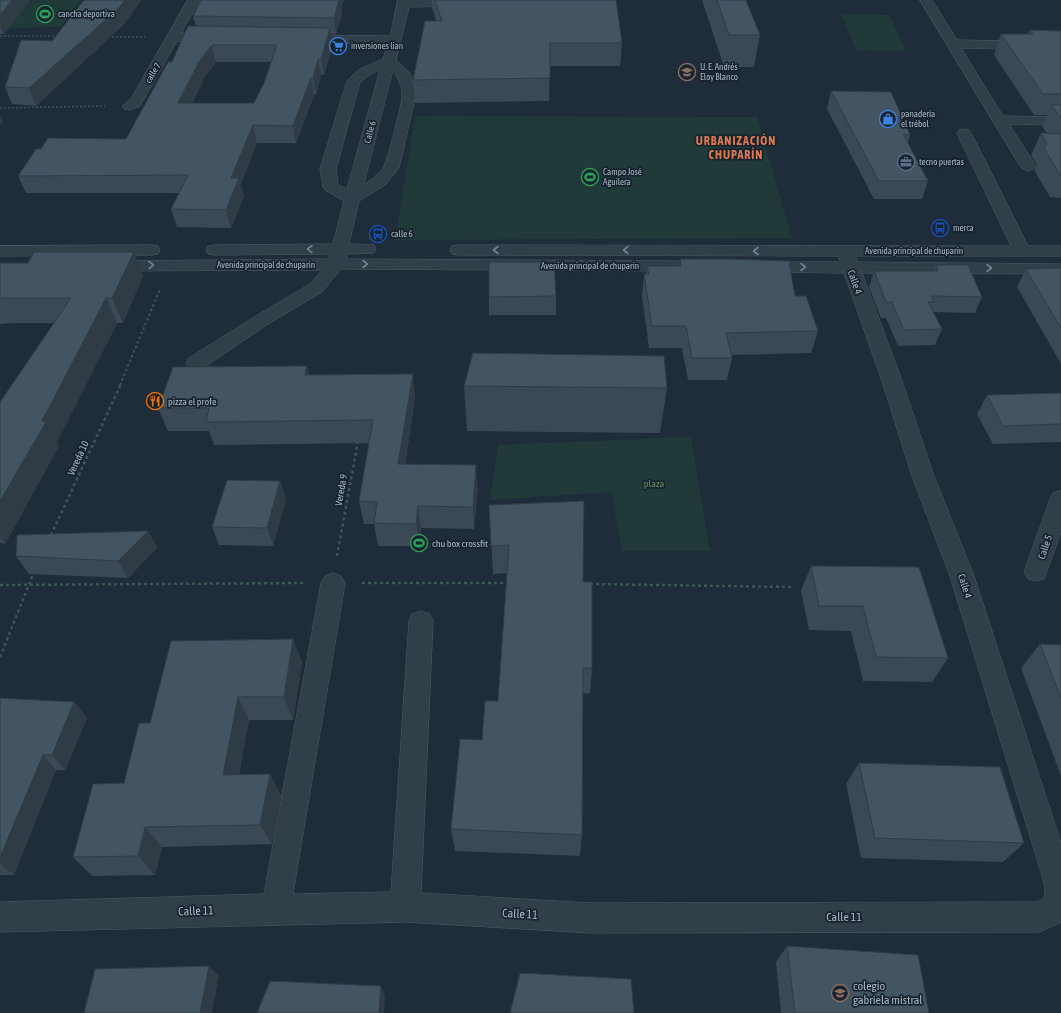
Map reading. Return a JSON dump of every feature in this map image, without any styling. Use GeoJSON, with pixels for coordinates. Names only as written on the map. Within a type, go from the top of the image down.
{"type":"FeatureCollection","features":[{"type":"Feature","properties":{"kind":"street","name":"calle 7"},"geometry":{"type":"LineString","coordinates":[[129,106],[135,103],[194,0]]}},
{"type":"Feature","properties":{"kind":"street"},"geometry":{"type":"LineString","coordinates":[[926,0],[1028,166]]}},
{"type":"Feature","properties":{"kind":"street"},"geometry":{"type":"LineString","coordinates":[[404,2],[473,2]]}},
{"type":"Feature","properties":{"kind":"street","name":"Calle 6"},"geometry":{"type":"LineString","coordinates":[[338,257],[352,199],[396,40],[404,2]]}},
{"type":"Feature","properties":{"kind":"street"},"geometry":{"type":"LineString","coordinates":[[174,37],[229,38]]}},
{"type":"Feature","properties":{"kind":"street"},"geometry":{"type":"LineString","coordinates":[[292,39],[396,40]]}},
{"type":"Feature","properties":{"kind":"street"},"geometry":{"type":"LineString","coordinates":[[952,44],[1061,46]]}},
{"type":"Feature","properties":{"kind":"street"},"geometry":{"type":"LineString","coordinates":[[390,60],[403,73],[409,94],[391,168],[379,182],[352,199],[331,187],[328,169],[354,81],[363,73],[390,60]]}},
{"type":"Feature","properties":{"kind":"street"},"geometry":{"type":"LineString","coordinates":[[1000,120],[1061,121]]}},
{"type":"Feature","properties":{"kind":"street"},"geometry":{"type":"LineString","coordinates":[[964,133],[1022,251]]}},
{"type":"Feature","properties":{"kind":"street","name":"Avenida principal de chuparin"},"geometry":{"type":"LineString","coordinates":[[0,251],[338,257],[693,267]]}},
{"type":"Feature","properties":{"kind":"street","name":"Avenida principal de chuparin"},"geometry":{"type":"LineString","coordinates":[[740,267],[848,259],[1022,251],[1061,251]]}},
{"type":"Feature","properties":{"kind":"street"},"geometry":{"type":"LineString","coordinates":[[196,363],[262,320],[316,288],[338,257]]}},
{"type":"Feature","properties":{"kind":"street","name":"Avenida principal de chuparin"},"geometry":{"type":"LineString","coordinates":[[91,267],[338,257],[848,259],[1061,269]]}},
{"type":"Feature","properties":{"kind":"street","name":"Calle 4"},"geometry":{"type":"LineString","coordinates":[[848,259],[892,381],[923,476],[962,576],[1060,885],[1059,906],[1040,917]]}},
{"type":"Feature","properties":{"kind":"street","name":"Calle 5"},"geometry":{"type":"LineString","coordinates":[[1036,572],[1061,499]]}},
{"type":"Feature","properties":{"kind":"street"},"geometry":{"type":"LineString","coordinates":[[276,909],[333,583]]}},
{"type":"Feature","properties":{"kind":"street"},"geometry":{"type":"LineString","coordinates":[[404,907],[421,621]]}},
{"type":"Feature","properties":{"kind":"street","name":"Calle 11"},"geometry":{"type":"LineString","coordinates":[[0,917],[404,907],[590,918],[1040,917]]}},
{"type":"Feature","properties":{"kind":"path"},"geometry":{"type":"LineString","coordinates":[[0,36],[63,36]]}},
{"type":"Feature","properties":{"kind":"path"},"geometry":{"type":"LineString","coordinates":[[103,37],[174,37]]}},
{"type":"Feature","properties":{"kind":"path"},"geometry":{"type":"LineString","coordinates":[[0,108],[129,106]]}},
{"type":"Feature","properties":{"kind":"path","name":"Vereda 10"},"geometry":{"type":"LineString","coordinates":[[48,542],[121,384],[170,265]]}},
{"type":"Feature","properties":{"kind":"path","name":"Vereda 9"},"geometry":{"type":"LineString","coordinates":[[333,583],[358,438]]}},
{"type":"Feature","properties":{"kind":"path"},"geometry":{"type":"LineString","coordinates":[[0,657],[34,571]]}},
{"type":"Feature","properties":{"kind":"path"},"geometry":{"type":"LineString","coordinates":[[0,585],[514,583]]}},
{"type":"Feature","properties":{"kind":"path"},"geometry":{"type":"LineString","coordinates":[[585,584],[791,587]]}},
{"type":"Feature","properties":{"kind":"green space","name":"cancha deportiva"},"geometry":{"type":"Polygon","coordinates":[[[32,0],[80,0],[61,27],[7,28],[32,0]]]}},
{"type":"Feature","properties":{"kind":"green space"},"geometry":{"type":"Polygon","coordinates":[[[841,14],[889,15],[906,51],[856,50],[841,14]]]}},
{"type":"Feature","properties":{"kind":"green space","name":"Campo José Aguilera"},"geometry":{"type":"Polygon","coordinates":[[[415,116],[757,117],[792,238],[395,240],[415,116]]]}},
{"type":"Feature","properties":{"kind":"green space","name":"plaza"},"geometry":{"type":"Polygon","coordinates":[[[691,437],[710,551],[622,551],[611,492],[490,500],[498,445],[691,437]]]}},
{"type":"Feature","properties":{"kind":"building"},"geometry":{"type":"Polygon","coordinates":[[[0,0],[12,0],[0,15],[0,0]]]}},
{"type":"Feature","properties":{"kind":"building"},"geometry":{"type":"Polygon","coordinates":[[[84,0],[125,0],[119,8],[29,88],[5,87],[21,40],[52,41],[84,0]]]}},
{"type":"Feature","properties":{"kind":"building"},"geometry":{"type":"Polygon","coordinates":[[[201,0],[339,0],[334,18],[193,16],[201,0]]]}},
{"type":"Feature","properties":{"kind":"building"},"geometry":{"type":"Polygon","coordinates":[[[435,0],[616,0],[622,43],[550,43],[550,78],[413,80],[425,21],[442,21],[435,0]]]}},
{"type":"Feature","properties":{"kind":"building"},"geometry":{"type":"Polygon","coordinates":[[[717,0],[746,0],[760,35],[729,35],[717,0]]]}},
{"type":"Feature","properties":{"kind":"building"},"geometry":{"type":"Polygon","coordinates":[[[188,26],[330,28],[321,59],[318,59],[313,78],[311,78],[293,126],[253,125],[231,178],[239,178],[226,210],[171,209],[188,175],[18,176],[36,149],[41,149],[48,138],[126,139],[168,62],[172,62],[188,26]],[[212,45],[197,64],[178,103],[254,103],[264,83],[277,45],[212,45]]]}},
{"type":"Feature","properties":{"kind":"building"},"geometry":{"type":"Polygon","coordinates":[[[1030,30],[1061,31],[1061,94],[1043,94],[1001,34],[1033,34],[1030,30]]]}},
{"type":"Feature","properties":{"kind":"building"},"geometry":{"type":"Polygon","coordinates":[[[831,91],[891,92],[910,135],[903,134],[928,181],[879,181],[831,91]]]}},
{"type":"Feature","properties":{"kind":"building"},"geometry":{"type":"Polygon","coordinates":[[[1051,105],[1061,105],[1061,118],[1051,105]]]}},
{"type":"Feature","properties":{"kind":"building"},"geometry":{"type":"Polygon","coordinates":[[[1041,133],[1061,134],[1061,175],[1044,148],[1047,144],[1041,133]]]}},
{"type":"Feature","properties":{"kind":"building"},"geometry":{"type":"Polygon","coordinates":[[[34,252],[134,252],[112,298],[106,298],[42,421],[46,422],[0,501],[0,402],[71,298],[0,298],[0,263],[28,263],[34,252]]]}},
{"type":"Feature","properties":{"kind":"building"},"geometry":{"type":"Polygon","coordinates":[[[680,259],[789,261],[795,296],[806,296],[818,331],[726,333],[732,358],[692,358],[686,326],[652,326],[644,274],[649,274],[647,266],[681,266],[680,259]]]}},
{"type":"Feature","properties":{"kind":"building"},"geometry":{"type":"Polygon","coordinates":[[[489,262],[554,262],[556,296],[489,297],[489,262]]]}},
{"type":"Feature","properties":{"kind":"building"},"geometry":{"type":"Polygon","coordinates":[[[936,265],[968,265],[982,297],[931,296],[934,302],[928,302],[942,329],[904,330],[892,302],[886,302],[874,271],[938,271],[936,265]]]}},
{"type":"Feature","properties":{"kind":"building"},"geometry":{"type":"Polygon","coordinates":[[[1061,268],[1061,328],[1026,269],[1061,268]]]}},
{"type":"Feature","properties":{"kind":"building"},"geometry":{"type":"Polygon","coordinates":[[[473,353],[664,356],[667,388],[464,386],[473,353]]]}},
{"type":"Feature","properties":{"kind":"building"},"geometry":{"type":"Polygon","coordinates":[[[307,366],[305,375],[413,374],[398,464],[476,465],[473,507],[418,506],[416,524],[374,523],[377,502],[359,501],[373,420],[206,422],[209,408],[158,408],[173,367],[307,366]]]}},
{"type":"Feature","properties":{"kind":"building"},"geometry":{"type":"Polygon","coordinates":[[[1061,393],[1061,424],[1003,426],[987,395],[1061,393]]]}},
{"type":"Feature","properties":{"kind":"building"},"geometry":{"type":"Polygon","coordinates":[[[227,480],[280,481],[267,528],[212,527],[227,480]]]}},
{"type":"Feature","properties":{"kind":"building"},"geometry":{"type":"Polygon","coordinates":[[[584,501],[583,582],[592,582],[592,668],[583,668],[582,835],[451,829],[460,739],[482,740],[485,701],[498,701],[509,545],[491,546],[489,505],[584,501]]]}},
{"type":"Feature","properties":{"kind":"building"},"geometry":{"type":"Polygon","coordinates":[[[148,531],[118,561],[16,556],[17,535],[148,531]]]}},
{"type":"Feature","properties":{"kind":"building"},"geometry":{"type":"Polygon","coordinates":[[[811,566],[919,567],[948,658],[876,657],[863,606],[819,606],[811,566]]]}},
{"type":"Feature","properties":{"kind":"building"},"geometry":{"type":"Polygon","coordinates":[[[293,639],[284,697],[238,697],[223,775],[270,774],[260,825],[145,827],[138,856],[73,857],[93,784],[124,783],[139,723],[150,723],[171,641],[293,639]]]}},
{"type":"Feature","properties":{"kind":"building"},"geometry":{"type":"Polygon","coordinates":[[[1040,644],[1061,645],[1061,698],[1040,644]]]}},
{"type":"Feature","properties":{"kind":"building"},"geometry":{"type":"Polygon","coordinates":[[[0,698],[74,702],[52,755],[43,755],[0,857],[0,698]]]}},
{"type":"Feature","properties":{"kind":"building"},"geometry":{"type":"Polygon","coordinates":[[[859,763],[1000,767],[1024,843],[875,838],[859,763]]]}},
{"type":"Feature","properties":{"kind":"building"},"geometry":{"type":"Polygon","coordinates":[[[787,946],[918,955],[929,1013],[795,1013],[787,946]]]}},
{"type":"Feature","properties":{"kind":"building"},"geometry":{"type":"Polygon","coordinates":[[[209,966],[200,1013],[84,1013],[95,969],[209,966]]]}},
{"type":"Feature","properties":{"kind":"building"},"geometry":{"type":"Polygon","coordinates":[[[520,973],[631,979],[634,1013],[510,1013],[520,973]]]}},
{"type":"Feature","properties":{"kind":"building"},"geometry":{"type":"Polygon","coordinates":[[[270,981],[381,986],[379,1013],[257,1013],[270,981]]]}},
{"type":"Feature","properties":{"kind":"place","name":"cancha deportiva"},"geometry":{"type":"Point","coordinates":[45,14]}},
{"type":"Feature","properties":{"kind":"place","name":"inversiones lian"},"geometry":{"type":"Point","coordinates":[338,46]}},
{"type":"Feature","properties":{"kind":"place","name":"U. E. Andrés Eloy Blanco"},"geometry":{"type":"Point","coordinates":[687,72]}},
{"type":"Feature","properties":{"kind":"place","name":"panadería el trébol"},"geometry":{"type":"Point","coordinates":[888,119]}},
{"type":"Feature","properties":{"kind":"place","name":"tecno puertas"},"geometry":{"type":"Point","coordinates":[906,162]}},
{"type":"Feature","properties":{"kind":"place","name":"Campo José Aguilera"},"geometry":{"type":"Point","coordinates":[590,177]}},
{"type":"Feature","properties":{"kind":"place","name":"merca"},"geometry":{"type":"Point","coordinates":[940,228]}},
{"type":"Feature","properties":{"kind":"place","name":"calle 6"},"geometry":{"type":"Point","coordinates":[378,234]}},
{"type":"Feature","properties":{"kind":"place","name":"pizza el profe"},"geometry":{"type":"Point","coordinates":[155,401]}},
{"type":"Feature","properties":{"kind":"place","name":"chu box crossfit"},"geometry":{"type":"Point","coordinates":[419,543]}},
{"type":"Feature","properties":{"kind":"place","name":"colegio gabriela mistral"},"geometry":{"type":"Point","coordinates":[840,993]}},
{"type":"Feature","properties":{"kind":"district","name":"URBANIZACIÓN CHUPARÍN"},"geometry":{"type":"Point","coordinates":[736,148]}}]}
